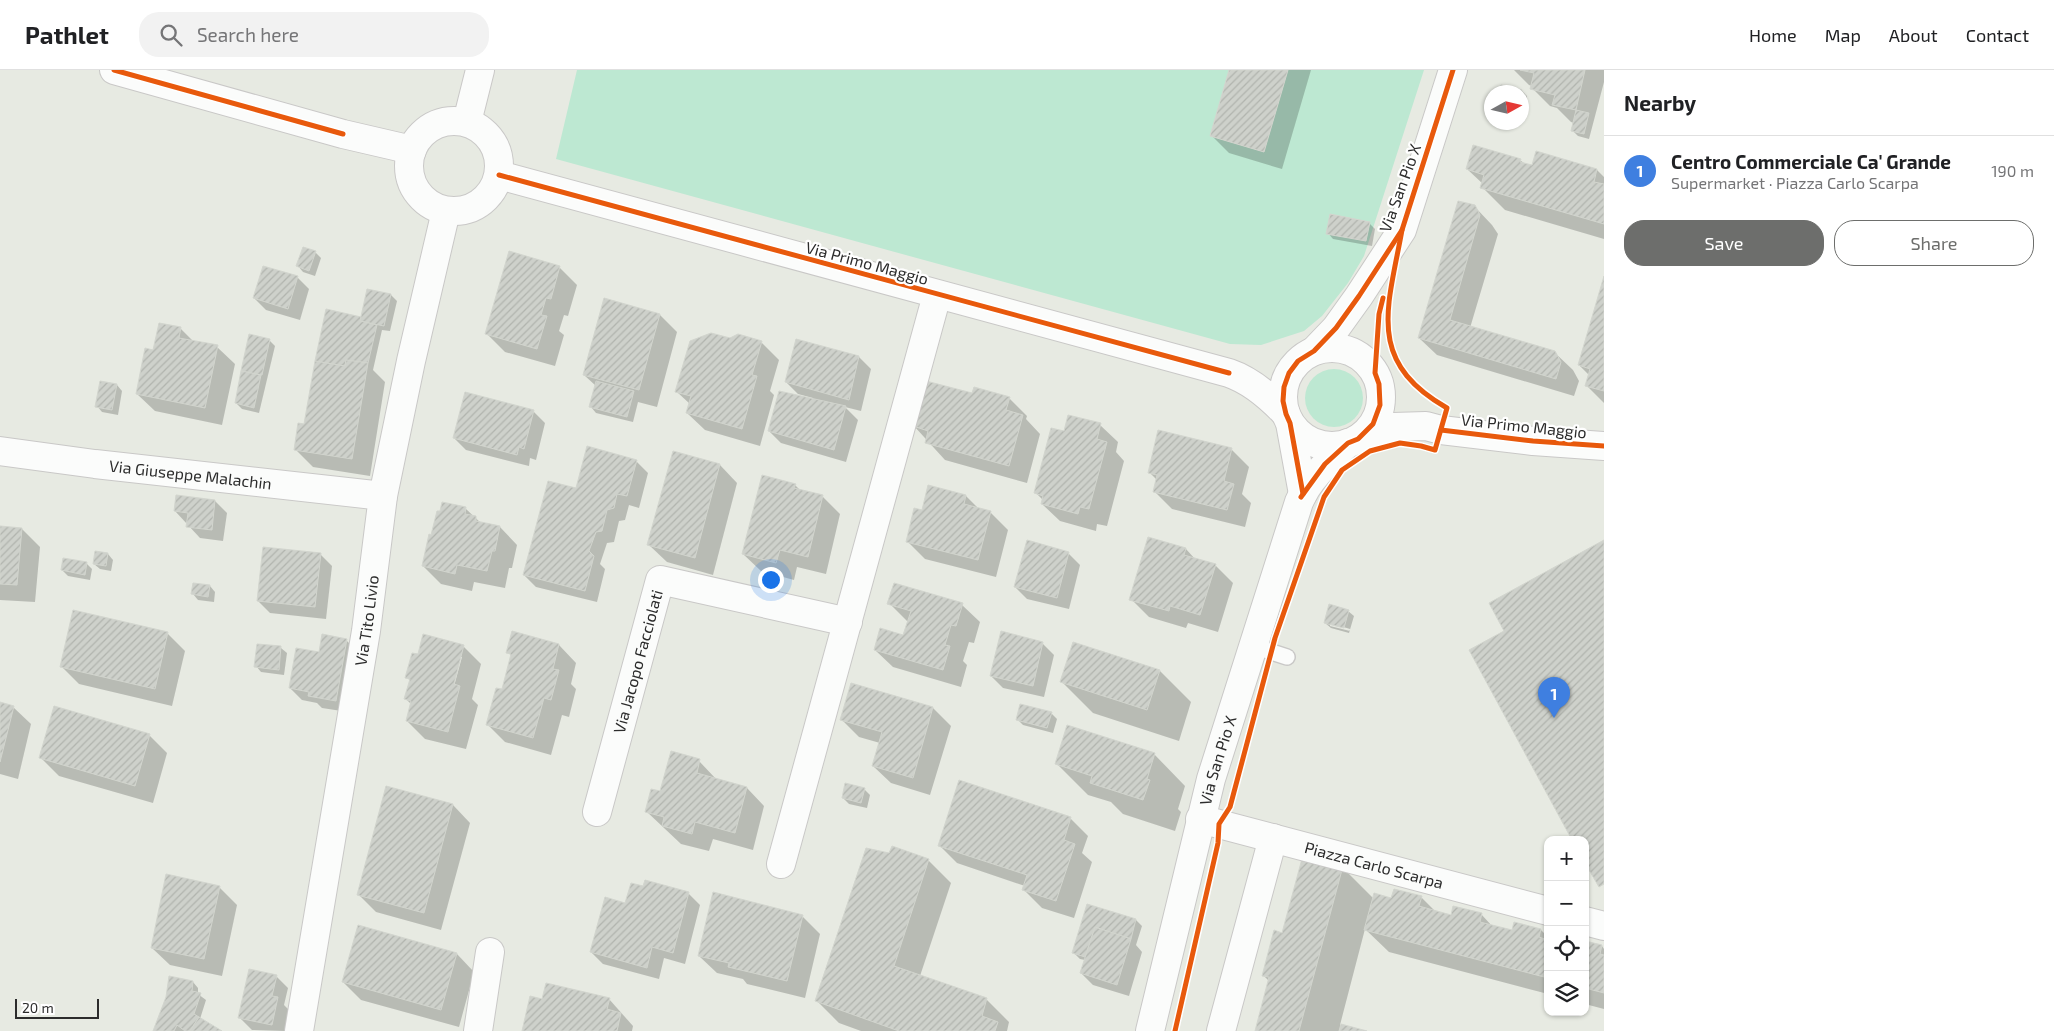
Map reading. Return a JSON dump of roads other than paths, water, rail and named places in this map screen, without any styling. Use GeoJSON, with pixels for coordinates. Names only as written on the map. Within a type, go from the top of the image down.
{"type":"FeatureCollection","features":[{"type":"Feature","properties":{"kind":"street"},"geometry":{"type":"LineString","coordinates":[[114,70],[343,134],[412,150]]}},
{"type":"Feature","properties":{"kind":"street"},"geometry":{"type":"LineString","coordinates":[[467,122],[480,70]]}},
{"type":"Feature","properties":{"kind":"street","name":"Via San Pio X"},"geometry":{"type":"LineString","coordinates":[[1306,356],[1336,328],[1360,296],[1402,230],[1453,70]]}},
{"type":"Feature","properties":{"kind":"street"},"geometry":{"type":"LineString","coordinates":[[452,121],[467,122],[483,131],[493,143],[499,159],[499,175],[493,189],[483,202],[462,211],[446,211],[435,208],[422,198],[413,185],[409,166],[412,150],[420,136],[432,127],[452,121]]}},
{"type":"Feature","properties":{"kind":"street","name":"Via Primo Maggio"},"geometry":{"type":"LineString","coordinates":[[499,175],[1239,377],[1270,397],[1301,436],[1316,443],[1332,446],[1393,427],[1426,426],[1441,430],[1533,441],[1604,446]]}},
{"type":"Feature","properties":{"kind":"street","name":"Via Tito Livio"},"geometry":{"type":"LineString","coordinates":[[299,1031],[366,631],[383,496],[410,360],[446,211]]}},
{"type":"Feature","properties":{"kind":"street"},"geometry":{"type":"LineString","coordinates":[[781,864],[937,294]]}},
{"type":"Feature","properties":{"kind":"street","name":"Via Primo Maggio"},"geometry":{"type":"LineString","coordinates":[[1239,377],[1332,348],[1349,350],[1364,359],[1375,373],[1379,384],[1380,405],[1373,424],[1353,441]]}},
{"type":"Feature","properties":{"kind":"street"},"geometry":{"type":"LineString","coordinates":[[1288,419],[1283,401],[1284,387],[1289,373],[1306,356]]}},
{"type":"Feature","properties":{"kind":"street","name":"Via Primo Maggio"},"geometry":{"type":"LineString","coordinates":[[1379,384],[1399,406],[1426,426]]}},
{"type":"Feature","properties":{"kind":"street","name":"Via San Pio X"},"geometry":{"type":"LineString","coordinates":[[1288,419],[1302,494]]}},
{"type":"Feature","properties":{"kind":"street","name":"Via San Pio X"},"geometry":{"type":"LineString","coordinates":[[1150,1031],[1211,779],[1302,494],[1325,464],[1353,441]]}},
{"type":"Feature","properties":{"kind":"street","name":"Via Giuseppe Malachin"},"geometry":{"type":"LineString","coordinates":[[0,450],[95,464],[383,496]]}},
{"type":"Feature","properties":{"kind":"street","name":"Via Jacopo Facciolati"},"geometry":{"type":"LineString","coordinates":[[597,812],[660,580],[848,622]]}},
{"type":"Feature","properties":{"kind":"street","name":"Piazza Carlo Scarpa"},"geometry":{"type":"LineString","coordinates":[[1200,819],[1544,910]]}},
{"type":"Feature","properties":{"kind":"street"},"geometry":{"type":"LineString","coordinates":[[1221,1031],[1273,838]]}},
{"type":"Feature","properties":{"kind":"street"},"geometry":{"type":"LineString","coordinates":[[1589,922],[1604,926]]}},
{"type":"Feature","properties":{"kind":"street"},"geometry":{"type":"LineString","coordinates":[[478,1031],[490,952]]}},
{"type":"Feature","properties":{"kind":"lane"},"geometry":{"type":"LineString","coordinates":[[1253,646],[1287,657]]}},
{"type":"Feature","properties":{"kind":"place","name":"Centro Commerciale Ca' Grande"},"geometry":{"type":"Point","coordinates":[1554,718]}}]}
